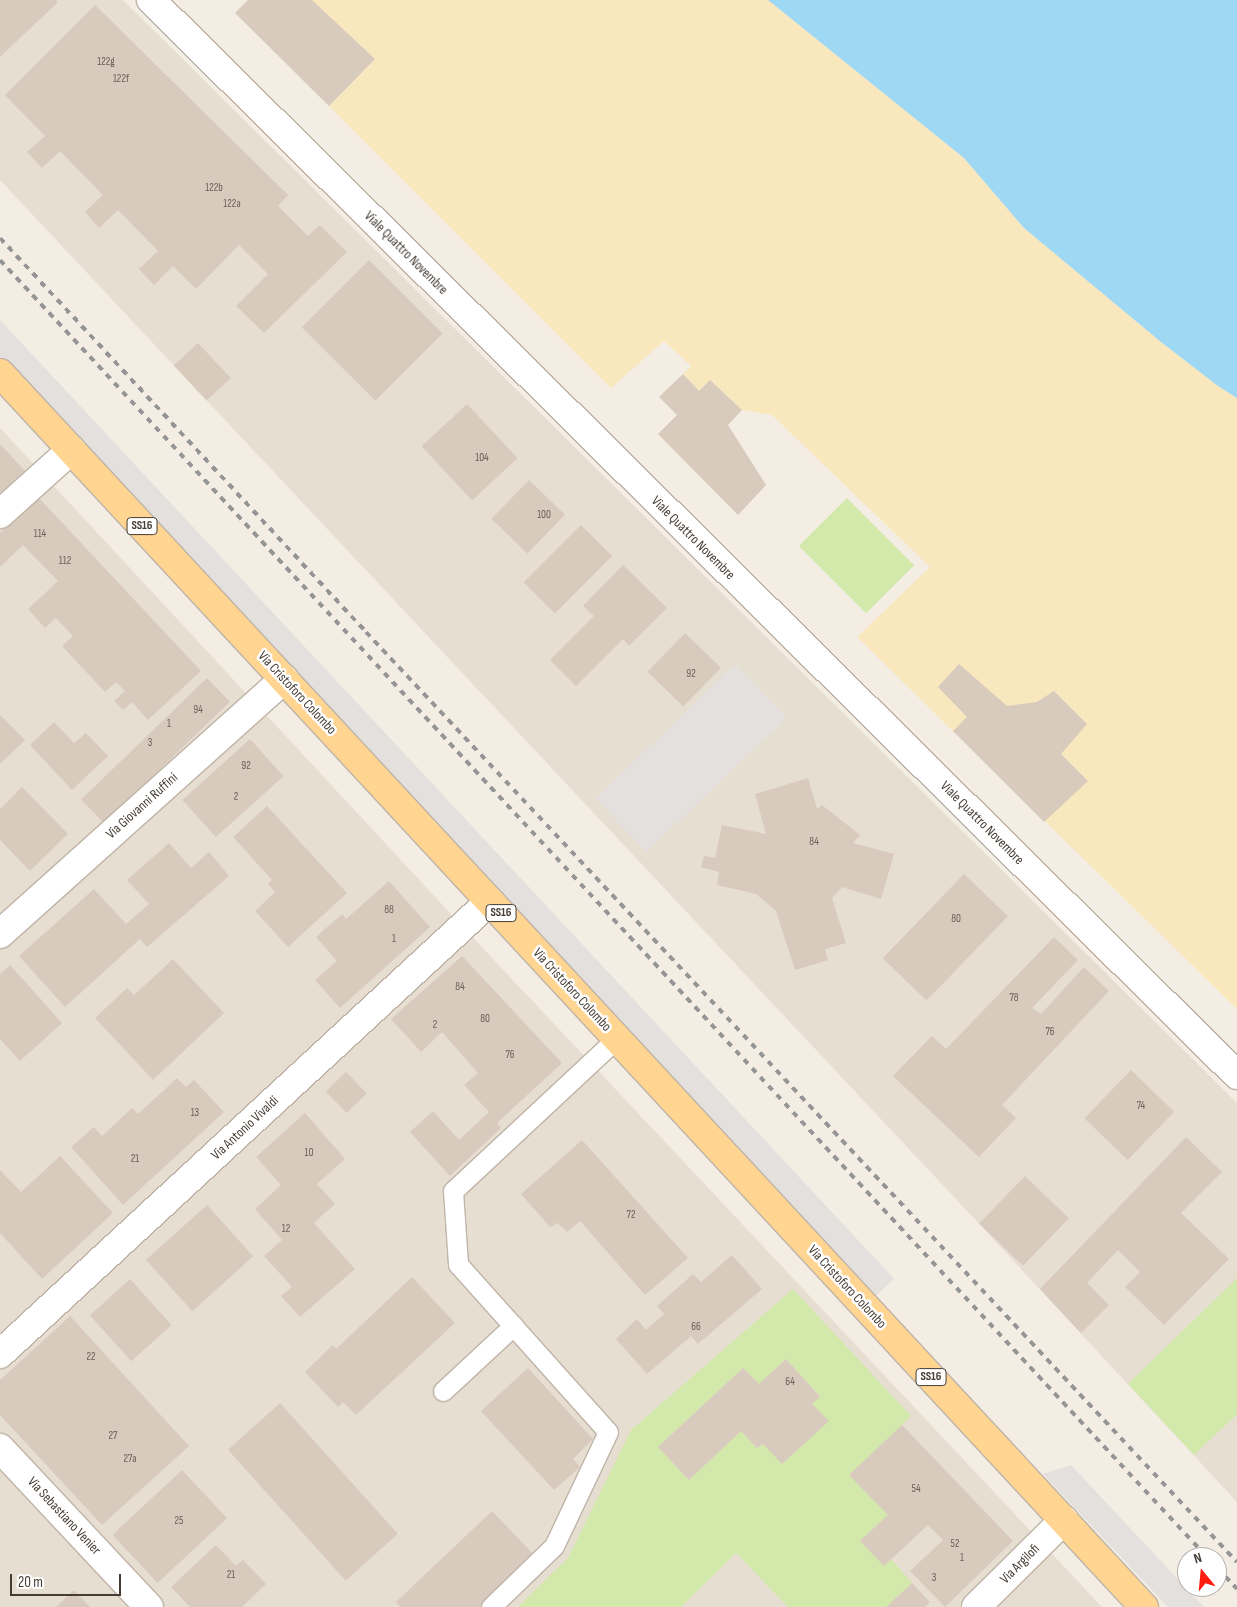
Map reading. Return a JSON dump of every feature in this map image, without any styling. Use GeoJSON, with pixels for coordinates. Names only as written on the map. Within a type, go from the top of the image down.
{"type":"FeatureCollection","features":[{"type":"Feature","properties":{"kind":"main road","name":"Via Cristoforo Colombo"},"geometry":{"type":"LineString","coordinates":[[0,373],[1144,1607]]}},
{"type":"Feature","properties":{"kind":"street","name":"Viale Quattro Novembre"},"geometry":{"type":"LineString","coordinates":[[152,0],[1237,1075]]}},
{"type":"Feature","properties":{"kind":"street"},"geometry":{"type":"LineString","coordinates":[[0,514],[71,450]]}},
{"type":"Feature","properties":{"kind":"street","name":"Via Giovanni Ruffini"},"geometry":{"type":"LineString","coordinates":[[0,934],[284,679]]}},
{"type":"Feature","properties":{"kind":"street","name":"Via Antonio Vivaldi"},"geometry":{"type":"LineString","coordinates":[[0,1354],[490,901]]}},
{"type":"Feature","properties":{"kind":"street","name":"Via Sebastiano Venier"},"geometry":{"type":"LineString","coordinates":[[0,1448],[150,1607]]}},
{"type":"Feature","properties":{"kind":"street","name":"Via Argilofi"},"geometry":{"type":"LineString","coordinates":[[976,1607],[1064,1520]]}},
{"type":"Feature","properties":{"kind":"lane"},"geometry":{"type":"LineString","coordinates":[[491,1607],[554,1546],[608,1432],[458,1264],[453,1191],[617,1038]]}},
{"type":"Feature","properties":{"kind":"lane"},"geometry":{"type":"LineString","coordinates":[[443,1391],[513,1326]]}},
{"type":"Feature","properties":{"kind":"shaded area"},"geometry":{"type":"Polygon","coordinates":[[[0,0],[123,0],[1237,1103],[1237,1502],[969,1213],[0,180],[0,0]]]}},
{"type":"Feature","properties":{"kind":"shaded area"},"geometry":{"type":"Polygon","coordinates":[[[0,320],[894,1279],[873,1299],[0,363],[0,320]]]}},
{"type":"Feature","properties":{"kind":"shaded area"},"geometry":{"type":"Polygon","coordinates":[[[0,428],[463,927],[1102,1607],[0,1607],[0,428]]]}},
{"type":"Feature","properties":{"kind":"shaded area"},"geometry":{"type":"Polygon","coordinates":[[[735,664],[786,717],[647,852],[595,799],[735,664]]]}},
{"type":"Feature","properties":{"kind":"shaded area"},"geometry":{"type":"Polygon","coordinates":[[[1071,1465],[1177,1578],[1177,1597],[1195,1597],[1204,1607],[1168,1607],[1043,1474],[1071,1465]]]}},
{"type":"Feature","properties":{"kind":"green space"},"geometry":{"type":"Polygon","coordinates":[[[847,498],[914,565],[866,613],[799,546],[847,498]]]}},
{"type":"Feature","properties":{"kind":"green space"},"geometry":{"type":"Polygon","coordinates":[[[1237,1278],[1237,1414],[1194,1455],[1128,1384],[1237,1278]]]}},
{"type":"Feature","properties":{"kind":"green space"},"geometry":{"type":"Polygon","coordinates":[[[793,1289],[911,1416],[850,1475],[888,1515],[860,1541],[884,1566],[891,1559],[912,1583],[886,1607],[788,1607],[736,1553],[681,1607],[518,1607],[568,1558],[631,1430],[793,1289]],[[786,1359],[759,1384],[743,1368],[658,1447],[689,1480],[741,1431],[757,1448],[763,1444],[782,1464],[828,1421],[812,1404],[820,1396],[786,1359]]]}},
{"type":"Feature","properties":{"kind":"sand"},"geometry":{"type":"Polygon","coordinates":[[[312,0],[768,0],[964,158],[1024,228],[1161,342],[1218,386],[1237,398],[1237,1009],[857,637],[930,567],[772,415],[742,410],[710,380],[699,391],[683,374],[691,366],[664,341],[611,388],[329,106],[375,59],[312,0]]]}},
{"type":"Feature","properties":{"kind":"water"},"geometry":{"type":"Polygon","coordinates":[[[768,0],[1237,0],[1237,398],[1218,386],[1161,342],[1024,228],[964,158],[768,0]]]}},
{"type":"Feature","properties":{"kind":"building"},"geometry":{"type":"Polygon","coordinates":[[[0,0],[56,0],[58,2],[0,57],[0,0]]]}},
{"type":"Feature","properties":{"kind":"building"},"geometry":{"type":"Polygon","coordinates":[[[248,0],[312,0],[375,59],[329,106],[235,13],[248,0]]]}},
{"type":"Feature","properties":{"kind":"building"},"geometry":{"type":"Polygon","coordinates":[[[95,5],[288,195],[278,206],[308,236],[320,225],[347,252],[264,333],[236,306],[268,274],[239,245],[196,289],[173,266],[154,285],[139,269],[158,251],[118,210],[99,228],[85,212],[103,195],[60,151],[42,168],[27,152],[45,136],[5,95],[95,5]]]}},
{"type":"Feature","properties":{"kind":"building"},"geometry":{"type":"Polygon","coordinates":[[[369,260],[443,334],[375,401],[302,327],[369,260]]]}},
{"type":"Feature","properties":{"kind":"building"},"geometry":{"type":"Polygon","coordinates":[[[198,343],[231,378],[207,401],[174,366],[198,343]]]}},
{"type":"Feature","properties":{"kind":"building"},"geometry":{"type":"Polygon","coordinates":[[[683,374],[699,391],[710,380],[742,410],[728,425],[766,485],[738,515],[658,434],[677,415],[659,397],[683,374]]]}},
{"type":"Feature","properties":{"kind":"building"},"geometry":{"type":"Polygon","coordinates":[[[467,404],[517,458],[472,500],[422,446],[467,404]]]}},
{"type":"Feature","properties":{"kind":"building"},"geometry":{"type":"Polygon","coordinates":[[[0,444],[25,471],[0,493],[0,444]]]}},
{"type":"Feature","properties":{"kind":"building"},"geometry":{"type":"Polygon","coordinates":[[[529,480],[565,515],[527,554],[491,519],[529,480]]]}},
{"type":"Feature","properties":{"kind":"building"},"geometry":{"type":"Polygon","coordinates":[[[39,498],[201,671],[148,720],[132,702],[123,710],[114,701],[125,691],[116,682],[105,692],[62,646],[73,636],[56,618],[45,628],[28,609],[58,581],[23,545],[0,567],[0,533],[39,498]]]}},
{"type":"Feature","properties":{"kind":"building"},"geometry":{"type":"Polygon","coordinates":[[[581,525],[612,556],[555,613],[524,582],[581,525]]]}},
{"type":"Feature","properties":{"kind":"building"},"geometry":{"type":"Polygon","coordinates":[[[623,565],[667,608],[629,646],[623,639],[576,686],[550,660],[594,616],[583,606],[623,565]]]}},
{"type":"Feature","properties":{"kind":"building"},"geometry":{"type":"Polygon","coordinates":[[[685,633],[721,668],[683,707],[647,672],[685,633]]]}},
{"type":"Feature","properties":{"kind":"building"},"geometry":{"type":"Polygon","coordinates":[[[959,664],[1007,706],[1037,702],[1054,691],[1087,724],[1061,754],[1088,781],[1044,822],[953,731],[967,717],[938,687],[959,664]]]}},
{"type":"Feature","properties":{"kind":"building"},"geometry":{"type":"Polygon","coordinates":[[[207,678],[230,702],[104,823],[81,800],[207,678]]]}},
{"type":"Feature","properties":{"kind":"building"},"geometry":{"type":"Polygon","coordinates":[[[0,715],[25,740],[0,764],[0,715]]]}},
{"type":"Feature","properties":{"kind":"building"},"geometry":{"type":"Polygon","coordinates":[[[54,722],[74,743],[86,733],[108,756],[72,790],[30,745],[54,722]]]}},
{"type":"Feature","properties":{"kind":"building"},"geometry":{"type":"Polygon","coordinates":[[[250,739],[283,776],[216,837],[182,800],[250,739]]]}},
{"type":"Feature","properties":{"kind":"building"},"geometry":{"type":"Polygon","coordinates":[[[808,778],[817,809],[822,805],[860,835],[853,843],[894,854],[881,899],[842,887],[832,898],[846,943],[825,949],[828,960],[795,970],[776,911],[756,894],[717,885],[719,872],[701,867],[704,856],[715,858],[722,825],[766,834],[755,794],[808,778]]]}},
{"type":"Feature","properties":{"kind":"building"},"geometry":{"type":"Polygon","coordinates":[[[22,787],[68,834],[30,871],[0,840],[0,809],[22,787]]]}},
{"type":"Feature","properties":{"kind":"building"},"geometry":{"type":"Polygon","coordinates":[[[267,806],[347,893],[288,947],[255,911],[275,892],[268,884],[272,880],[233,837],[267,806]]]}},
{"type":"Feature","properties":{"kind":"building"},"geometry":{"type":"Polygon","coordinates":[[[169,843],[191,868],[209,852],[229,876],[147,947],[140,939],[65,1007],[19,956],[94,889],[126,924],[149,904],[127,880],[169,843]]]}},
{"type":"Feature","properties":{"kind":"building"},"geometry":{"type":"Polygon","coordinates":[[[964,874],[1008,916],[927,1001],[883,958],[964,874]]]}},
{"type":"Feature","properties":{"kind":"building"},"geometry":{"type":"Polygon","coordinates":[[[389,881],[430,927],[340,1008],[315,980],[337,961],[316,937],[342,914],[346,919],[389,881]]]}},
{"type":"Feature","properties":{"kind":"building"},"geometry":{"type":"Polygon","coordinates":[[[1054,937],[1078,960],[1032,1008],[1041,1014],[1084,967],[1109,991],[1002,1105],[1016,1118],[979,1157],[893,1076],[932,1036],[946,1049],[1054,937]]]}},
{"type":"Feature","properties":{"kind":"building"},"geometry":{"type":"Polygon","coordinates":[[[462,956],[562,1063],[497,1123],[501,1128],[450,1176],[410,1132],[433,1111],[459,1140],[489,1112],[464,1085],[478,1073],[442,1032],[421,1052],[391,1019],[462,956]]]}},
{"type":"Feature","properties":{"kind":"building"},"geometry":{"type":"Polygon","coordinates":[[[173,959],[224,1013],[153,1080],[95,1018],[127,988],[134,995],[173,959]]]}},
{"type":"Feature","properties":{"kind":"building"},"geometry":{"type":"Polygon","coordinates":[[[10,965],[62,1023],[20,1061],[0,1039],[0,974],[10,965]]]}},
{"type":"Feature","properties":{"kind":"building"},"geometry":{"type":"Polygon","coordinates":[[[1131,1070],[1174,1112],[1128,1160],[1084,1118],[1131,1070]]]}},
{"type":"Feature","properties":{"kind":"building"},"geometry":{"type":"Polygon","coordinates":[[[346,1072],[367,1094],[347,1113],[326,1091],[346,1072]]]}},
{"type":"Feature","properties":{"kind":"building"},"geometry":{"type":"Polygon","coordinates":[[[177,1078],[186,1087],[194,1080],[224,1112],[123,1205],[71,1147],[94,1127],[102,1136],[132,1108],[138,1114],[177,1078]]]}},
{"type":"Feature","properties":{"kind":"building"},"geometry":{"type":"Polygon","coordinates":[[[305,1113],[345,1159],[317,1184],[335,1204],[314,1223],[355,1269],[300,1317],[281,1296],[292,1287],[264,1256],[282,1240],[255,1209],[281,1185],[256,1157],[305,1113]]]}},
{"type":"Feature","properties":{"kind":"building"},"geometry":{"type":"Polygon","coordinates":[[[1186,1137],[1222,1172],[1181,1213],[1229,1259],[1164,1325],[1125,1287],[1140,1272],[1118,1250],[1087,1283],[1109,1305],[1081,1333],[1040,1289],[1186,1137]]]}},
{"type":"Feature","properties":{"kind":"building"},"geometry":{"type":"Polygon","coordinates":[[[582,1140],[688,1258],[645,1295],[580,1221],[567,1232],[558,1223],[550,1227],[521,1194],[582,1140]]]}},
{"type":"Feature","properties":{"kind":"building"},"geometry":{"type":"Polygon","coordinates":[[[60,1156],[113,1213],[42,1279],[0,1233],[0,1170],[21,1192],[60,1156]]]}},
{"type":"Feature","properties":{"kind":"building"},"geometry":{"type":"Polygon","coordinates":[[[1025,1176],[1069,1218],[1023,1266],[979,1223],[1025,1176]]]}},
{"type":"Feature","properties":{"kind":"building"},"geometry":{"type":"Polygon","coordinates":[[[207,1205],[253,1256],[192,1311],[146,1260],[207,1205]]]}},
{"type":"Feature","properties":{"kind":"building"},"geometry":{"type":"Polygon","coordinates":[[[732,1255],[762,1289],[698,1344],[691,1336],[647,1374],[616,1339],[637,1319],[646,1330],[664,1314],[657,1306],[693,1274],[701,1282],[732,1255]]]}},
{"type":"Feature","properties":{"kind":"building"},"geometry":{"type":"Polygon","coordinates":[[[412,1277],[455,1323],[356,1415],[343,1402],[338,1407],[305,1372],[333,1345],[336,1349],[412,1277]]]}},
{"type":"Feature","properties":{"kind":"building"},"geometry":{"type":"Polygon","coordinates":[[[130,1279],[171,1325],[131,1361],[90,1315],[130,1279]]]}},
{"type":"Feature","properties":{"kind":"building"},"geometry":{"type":"Polygon","coordinates":[[[70,1316],[189,1446],[102,1525],[0,1415],[0,1380],[70,1316]]]}},
{"type":"Feature","properties":{"kind":"building"},"geometry":{"type":"Polygon","coordinates":[[[786,1359],[820,1397],[812,1404],[829,1421],[782,1464],[763,1444],[757,1448],[741,1431],[689,1480],[658,1447],[743,1368],[759,1384],[786,1359]]]}},
{"type":"Feature","properties":{"kind":"building"},"geometry":{"type":"Polygon","coordinates":[[[528,1368],[593,1439],[573,1459],[580,1467],[554,1490],[481,1411],[528,1368]]]}},
{"type":"Feature","properties":{"kind":"building"},"geometry":{"type":"Polygon","coordinates":[[[280,1403],[398,1534],[346,1581],[228,1450],[280,1403]]]}},
{"type":"Feature","properties":{"kind":"building"},"geometry":{"type":"Polygon","coordinates":[[[902,1425],[1013,1541],[945,1607],[910,1571],[943,1540],[928,1525],[884,1566],[860,1541],[888,1515],[849,1475],[902,1425]]]}},
{"type":"Feature","properties":{"kind":"building"},"geometry":{"type":"Polygon","coordinates":[[[182,1470],[227,1518],[158,1583],[113,1535],[182,1470]]]}},
{"type":"Feature","properties":{"kind":"building"},"geometry":{"type":"Polygon","coordinates":[[[492,1511],[535,1556],[482,1607],[400,1607],[396,1602],[492,1511]]]}},
{"type":"Feature","properties":{"kind":"building"},"geometry":{"type":"Polygon","coordinates":[[[216,1545],[236,1566],[243,1560],[266,1584],[242,1607],[190,1607],[171,1587],[216,1545]]]}},
{"type":"Feature","properties":{"kind":"building"},"geometry":{"type":"Polygon","coordinates":[[[912,1583],[930,1602],[925,1607],[886,1607],[912,1583]]]}},
{"type":"Feature","properties":{"kind":"building"},"geometry":{"type":"Polygon","coordinates":[[[74,1590],[90,1607],[56,1607],[74,1590]]]}},
{"type":"Feature","properties":{"kind":"railway"},"geometry":{"type":"LineString","coordinates":[[0,238],[366,632],[1237,1562]]}},
{"type":"Feature","properties":{"kind":"railway"},"geometry":{"type":"LineString","coordinates":[[0,260],[1198,1547]]}},
{"type":"Feature","properties":{"kind":"railway"},"geometry":{"type":"LineString","coordinates":[[1227,1578],[1237,1589]]}}]}
